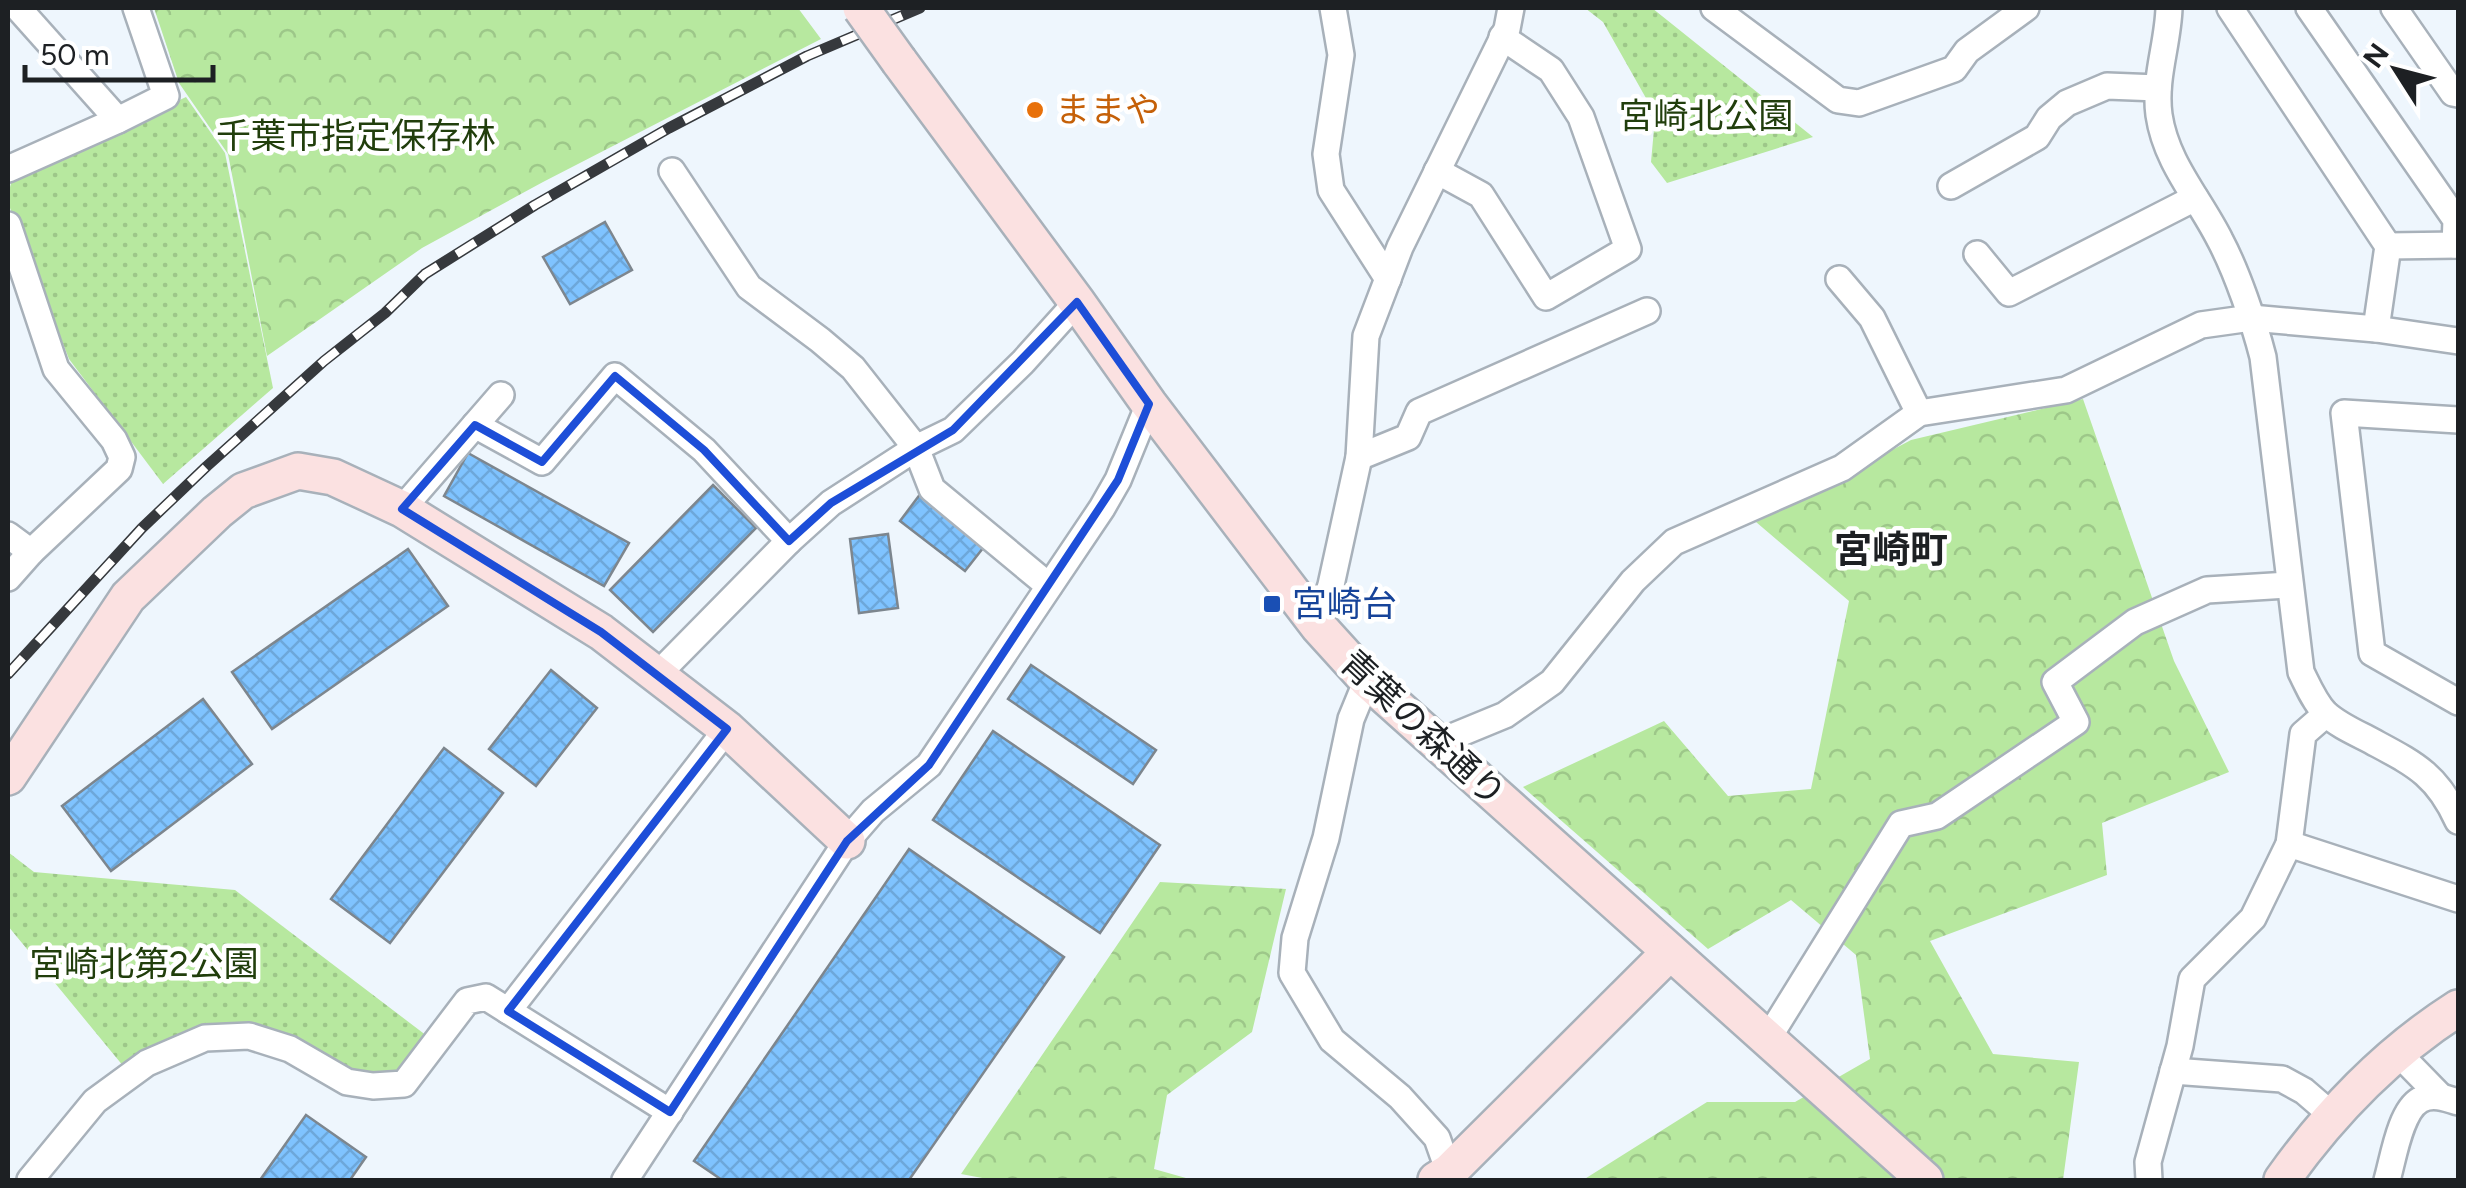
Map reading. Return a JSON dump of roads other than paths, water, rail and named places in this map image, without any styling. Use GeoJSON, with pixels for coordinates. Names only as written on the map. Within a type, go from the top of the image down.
{"type":"FeatureCollection","features":[{"type":"Feature","properties":{"kind":"street"},"geometry":{"type":"LineString","coordinates":[[18,8],[118,120]]}},
{"type":"Feature","properties":{"kind":"street"},"geometry":{"type":"LineString","coordinates":[[8,169],[166,96],[136,8]]}},
{"type":"Feature","properties":{"kind":"street","name":"青葉の森通り"},"geometry":{"type":"LineString","coordinates":[[860,8],[1149,404],[1318,626],[1367,680],[1925,1180]]}},
{"type":"Feature","properties":{"kind":"street"},"geometry":{"type":"LineString","coordinates":[[1333,8],[1341,55],[1326,154],[1331,190],[1388,279]]}},
{"type":"Feature","properties":{"kind":"street"},"geometry":{"type":"LineString","coordinates":[[1318,626],[1359,456],[1366,336],[1400,248],[1502,38],[1511,8]]}},
{"type":"Feature","properties":{"kind":"street"},"geometry":{"type":"LineString","coordinates":[[1714,8],[1838,100],[1859,103],[1954,69],[1968,51],[2026,8]]}},
{"type":"Feature","properties":{"kind":"street"},"geometry":{"type":"LineString","coordinates":[[2169,8],[2158,88],[2159,114],[2176,167],[2222,242],[2263,357],[2301,672],[2311,695],[2326,714],[2416,765],[2447,797],[2458,821]]}},
{"type":"Feature","properties":{"kind":"street"},"geometry":{"type":"LineString","coordinates":[[2230,8],[2388,246],[2376,330]]}},
{"type":"Feature","properties":{"kind":"street"},"geometry":{"type":"LineString","coordinates":[[2309,8],[2456,220],[2457,245],[2388,246]]}},
{"type":"Feature","properties":{"kind":"street"},"geometry":{"type":"LineString","coordinates":[[2394,8],[2453,93],[2458,94]]}},
{"type":"Feature","properties":{"kind":"street"},"geometry":{"type":"LineString","coordinates":[[1438,171],[1481,195],[1546,296],[1628,249],[1580,117],[1551,70],[1502,38]]}},
{"type":"Feature","properties":{"kind":"street"},"geometry":{"type":"LineString","coordinates":[[1951,186],[2037,137],[2049,118],[2067,103],[2107,86],[2158,88]]}},
{"type":"Feature","properties":{"kind":"street"},"geometry":{"type":"LineString","coordinates":[[672,171],[749,287],[852,368],[916,448],[932,488],[1049,586]]}},
{"type":"Feature","properties":{"kind":"street"},"geometry":{"type":"LineString","coordinates":[[1977,254],[2009,294],[2195,198]]}},
{"type":"Feature","properties":{"kind":"street"},"geometry":{"type":"LineString","coordinates":[[8,225],[56,369],[114,440],[122,457],[118,469],[8,578]]}},
{"type":"Feature","properties":{"kind":"street"},"geometry":{"type":"LineString","coordinates":[[1839,279],[1872,318],[1919,413]]}},
{"type":"Feature","properties":{"kind":"street"},"geometry":{"type":"LineString","coordinates":[[658,674],[830,502],[916,448],[953,430],[1077,302]]}},
{"type":"Feature","properties":{"kind":"street"},"geometry":{"type":"LineString","coordinates":[[1359,456],[1408,437],[1419,412],[1647,311]]}},
{"type":"Feature","properties":{"kind":"street"},"geometry":{"type":"LineString","coordinates":[[1437,744],[1504,715],[1552,682],[1634,581],[1674,542],[1842,468],[1919,413],[2066,390],[2201,325],[2251,318],[2458,341]]}},
{"type":"Feature","properties":{"kind":"street"},"geometry":{"type":"LineString","coordinates":[[475,424],[542,462],[616,376],[704,450],[789,542]]}},
{"type":"Feature","properties":{"kind":"street"},"geometry":{"type":"LineString","coordinates":[[402,509],[501,395]]}},
{"type":"Feature","properties":{"kind":"street"},"geometry":{"type":"LineString","coordinates":[[625,1180],[847,841],[873,811],[929,765],[1102,508],[1118,480],[1149,404]]}},
{"type":"Feature","properties":{"kind":"street"},"geometry":{"type":"LineString","coordinates":[[2458,420],[2344,413],[2372,653],[2458,702]]}},
{"type":"Feature","properties":{"kind":"street"},"geometry":{"type":"LineString","coordinates":[[8,777],[128,597],[243,491],[298,471],[333,477],[402,509],[601,632],[727,729],[847,841]]}},
{"type":"Feature","properties":{"kind":"street"},"geometry":{"type":"LineString","coordinates":[[8,535],[31,552]]}},
{"type":"Feature","properties":{"kind":"street"},"geometry":{"type":"LineString","coordinates":[[1767,1040],[1901,824],[1937,816],[2076,722],[2055,682],[2135,622],[2207,590],[2289,585]]}},
{"type":"Feature","properties":{"kind":"street"},"geometry":{"type":"LineString","coordinates":[[1367,680],[1351,719],[1326,838],[1295,938],[1292,973],[1332,1040],[1400,1096],[1437,1138],[1447,1178]]}},
{"type":"Feature","properties":{"kind":"street"},"geometry":{"type":"LineString","coordinates":[[2149,1180],[2148,1162],[2180,1046],[2192,978],[2253,918],[2289,844],[2303,734],[2326,714]]}},
{"type":"Feature","properties":{"kind":"street"},"geometry":{"type":"LineString","coordinates":[[508,1011],[727,729]]}},
{"type":"Feature","properties":{"kind":"street"},"geometry":{"type":"LineString","coordinates":[[2289,844],[2458,899]]}},
{"type":"Feature","properties":{"kind":"street"},"geometry":{"type":"LineString","coordinates":[[1447,1178],[1670,952]]}},
{"type":"Feature","properties":{"kind":"street"},"geometry":{"type":"LineString","coordinates":[[30,1180],[95,1101],[146,1063],[205,1038],[249,1036],[290,1049],[347,1082],[373,1086],[404,1084],[467,1001],[486,997],[670,1112]]}},
{"type":"Feature","properties":{"kind":"street"},"geometry":{"type":"LineString","coordinates":[[2282,1180],[2333,1116],[2398,1053],[2458,1008]]}},
{"type":"Feature","properties":{"kind":"street"},"geometry":{"type":"LineString","coordinates":[[2398,1053],[2449,1099]]}},
{"type":"Feature","properties":{"kind":"street"},"geometry":{"type":"LineString","coordinates":[[2173,1072],[2282,1079],[2304,1090],[2333,1116]]}},
{"type":"Feature","properties":{"kind":"street"},"geometry":{"type":"LineString","coordinates":[[2387,1180],[2409,1110],[2421,1099],[2449,1099]]}},
{"type":"Feature","properties":{"kind":"railway"},"geometry":{"type":"LineString","coordinates":[[8,674],[142,528],[425,274],[669,128],[807,56],[920,8]]}},
{"type":"Feature","properties":{"kind":"place","name":"ままや"},"geometry":{"type":"Point","coordinates":[1035,110]}},
{"type":"Feature","properties":{"kind":"place","name":"宮崎台"},"geometry":{"type":"Point","coordinates":[1272,604]}},
{"type":"Feature","properties":{"kind":"district","name":"宮崎町"},"geometry":{"type":"Point","coordinates":[1891,550]}},
{"type":"Feature","properties":{"kind":"park label","name":"宮崎北公園"},"geometry":{"type":"Point","coordinates":[1706,116]}},
{"type":"Feature","properties":{"kind":"park label","name":"千葉市指定保存林"},"geometry":{"type":"Point","coordinates":[356,136]}},
{"type":"Feature","properties":{"kind":"park label","name":"宮崎北第2公園"},"geometry":{"type":"Point","coordinates":[144,964]}}]}
